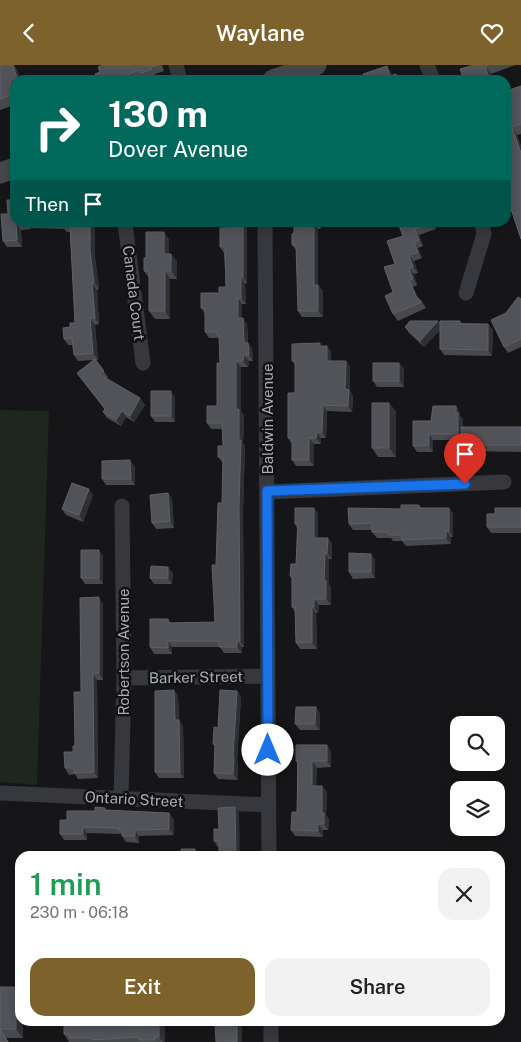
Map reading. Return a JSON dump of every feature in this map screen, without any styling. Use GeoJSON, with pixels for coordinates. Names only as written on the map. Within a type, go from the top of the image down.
{"type":"FeatureCollection","features":[{"type":"Feature","properties":{"kind":"main road"},"geometry":{"type":"LineString","coordinates":[[287,75],[316,65]]}},
{"type":"Feature","properties":{"kind":"street","name":"Canada Court"},"geometry":{"type":"LineString","coordinates":[[126,227],[143,363]]}},
{"type":"Feature","properties":{"kind":"street","name":"Baldwin Avenue"},"geometry":{"type":"LineString","coordinates":[[265,227],[269,851]]}},
{"type":"Feature","properties":{"kind":"street"},"geometry":{"type":"LineString","coordinates":[[466,293],[484,235],[483,227]]}},
{"type":"Feature","properties":{"kind":"street"},"geometry":{"type":"LineString","coordinates":[[267,491],[504,482]]}},
{"type":"Feature","properties":{"kind":"street","name":"Robertson Avenue"},"geometry":{"type":"LineString","coordinates":[[121,798],[124,678],[122,506]]}},
{"type":"Feature","properties":{"kind":"street","name":"Barker Street"},"geometry":{"type":"LineString","coordinates":[[124,678],[268,676]]}},
{"type":"Feature","properties":{"kind":"street","name":"Ontario Street"},"geometry":{"type":"LineString","coordinates":[[0,793],[269,805]]}},
{"type":"Feature","properties":{"kind":"street"},"geometry":{"type":"LineString","coordinates":[[270,1026],[271,1042]]}},
{"type":"Feature","properties":{"kind":"shaded area"},"geometry":{"type":"Polygon","coordinates":[[[0,410],[49,411],[37,785],[0,782],[0,410]]]}},
{"type":"Feature","properties":{"kind":"building"},"geometry":{"type":"Polygon","coordinates":[[[0,65],[13,65],[16,75],[10,75],[10,96],[0,99],[0,65]]]}},
{"type":"Feature","properties":{"kind":"building"},"geometry":{"type":"Polygon","coordinates":[[[103,65],[159,65],[141,73],[139,70],[126,75],[96,75],[100,72],[98,67],[103,65]]]}},
{"type":"Feature","properties":{"kind":"building"},"geometry":{"type":"Polygon","coordinates":[[[474,65],[488,65],[485,66],[488,75],[462,75],[460,69],[474,65]]]}},
{"type":"Feature","properties":{"kind":"building"},"geometry":{"type":"Polygon","coordinates":[[[387,66],[390,75],[363,75],[387,66]]]}},
{"type":"Feature","properties":{"kind":"building"},"geometry":{"type":"Polygon","coordinates":[[[521,86],[521,124],[512,127],[521,153],[521,239],[511,209],[511,89],[521,86]]]}},
{"type":"Feature","properties":{"kind":"building"},"geometry":{"type":"Polygon","coordinates":[[[7,200],[10,200],[10,227],[16,227],[17,240],[3,241],[1,214],[8,214],[7,200]]]}},
{"type":"Feature","properties":{"kind":"building"},"geometry":{"type":"Polygon","coordinates":[[[70,227],[90,227],[95,318],[90,318],[93,353],[74,355],[72,338],[64,339],[63,328],[70,327],[70,323],[75,323],[70,227]]]}},
{"type":"Feature","properties":{"kind":"building"},"geometry":{"type":"Polygon","coordinates":[[[243,227],[243,277],[241,277],[241,298],[238,298],[238,318],[243,318],[244,343],[248,343],[249,355],[244,355],[243,361],[236,361],[236,409],[239,409],[239,440],[241,440],[239,505],[240,641],[237,641],[237,647],[219,647],[219,641],[168,641],[168,648],[150,647],[150,619],[168,619],[168,623],[215,622],[212,565],[216,565],[218,503],[222,503],[223,457],[218,457],[218,446],[223,446],[222,423],[207,423],[207,406],[217,406],[217,363],[220,363],[219,335],[217,335],[217,332],[205,332],[205,308],[201,308],[201,293],[219,293],[219,287],[226,287],[225,247],[220,247],[220,228],[243,227]]]}},
{"type":"Feature","properties":{"kind":"building"},"geometry":{"type":"Polygon","coordinates":[[[294,227],[314,227],[314,285],[318,285],[318,311],[298,311],[296,245],[292,245],[294,227]]]}},
{"type":"Feature","properties":{"kind":"building"},"geometry":{"type":"Polygon","coordinates":[[[400,227],[420,227],[415,229],[419,240],[414,242],[418,252],[409,255],[413,267],[409,268],[413,279],[409,280],[416,296],[422,302],[393,314],[385,296],[393,292],[384,267],[395,264],[387,241],[403,236],[400,227]]]}},
{"type":"Feature","properties":{"kind":"building"},"geometry":{"type":"Polygon","coordinates":[[[146,232],[164,232],[164,254],[171,254],[171,271],[165,271],[165,311],[149,311],[149,271],[144,271],[146,232]]]}},
{"type":"Feature","properties":{"kind":"building"},"geometry":{"type":"Polygon","coordinates":[[[518,297],[521,299],[521,339],[504,347],[491,320],[506,313],[518,297]]]}},
{"type":"Feature","properties":{"kind":"building"},"geometry":{"type":"Polygon","coordinates":[[[410,321],[438,321],[420,341],[405,327],[410,321]]]}},
{"type":"Feature","properties":{"kind":"building"},"geometry":{"type":"Polygon","coordinates":[[[440,321],[460,321],[460,324],[488,324],[488,350],[440,349],[440,321]]]}},
{"type":"Feature","properties":{"kind":"building"},"geometry":{"type":"Polygon","coordinates":[[[320,343],[320,346],[327,346],[327,361],[346,361],[345,389],[349,390],[348,406],[323,405],[322,432],[317,432],[316,438],[309,438],[309,460],[292,460],[292,438],[288,438],[288,393],[295,393],[295,361],[292,361],[292,344],[320,343]]]}},
{"type":"Feature","properties":{"kind":"building"},"geometry":{"type":"Polygon","coordinates":[[[95,359],[104,371],[99,374],[140,398],[130,416],[122,411],[116,420],[103,412],[105,409],[77,373],[95,359]]]}},
{"type":"Feature","properties":{"kind":"building"},"geometry":{"type":"Polygon","coordinates":[[[373,363],[399,363],[399,381],[373,381],[373,363]]]}},
{"type":"Feature","properties":{"kind":"building"},"geometry":{"type":"Polygon","coordinates":[[[151,391],[171,391],[171,416],[151,416],[151,391]]]}},
{"type":"Feature","properties":{"kind":"building"},"geometry":{"type":"Polygon","coordinates":[[[372,403],[389,403],[389,448],[372,448],[372,403]]]}},
{"type":"Feature","properties":{"kind":"building"},"geometry":{"type":"Polygon","coordinates":[[[433,406],[456,406],[458,434],[429,434],[429,445],[413,446],[413,421],[431,421],[433,406]]]}},
{"type":"Feature","properties":{"kind":"building"},"geometry":{"type":"Polygon","coordinates":[[[461,427],[521,427],[521,445],[462,445],[461,427]]]}},
{"type":"Feature","properties":{"kind":"building"},"geometry":{"type":"Polygon","coordinates":[[[130,460],[131,479],[102,479],[102,461],[130,460]]]}},
{"type":"Feature","properties":{"kind":"building"},"geometry":{"type":"Polygon","coordinates":[[[72,483],[89,489],[79,515],[62,509],[72,483]]]}},
{"type":"Feature","properties":{"kind":"building"},"geometry":{"type":"Polygon","coordinates":[[[168,493],[170,521],[152,523],[150,495],[168,493]]]}},
{"type":"Feature","properties":{"kind":"building"},"geometry":{"type":"Polygon","coordinates":[[[401,505],[419,505],[419,508],[449,508],[449,531],[446,531],[446,538],[402,540],[402,535],[388,535],[388,532],[372,532],[372,523],[349,524],[348,508],[401,509],[401,505]]]}},
{"type":"Feature","properties":{"kind":"building"},"geometry":{"type":"Polygon","coordinates":[[[295,508],[314,508],[314,538],[328,538],[327,553],[325,553],[324,581],[326,581],[326,599],[314,599],[314,607],[312,607],[312,642],[296,643],[295,607],[292,607],[292,576],[290,576],[291,564],[296,564],[298,524],[295,524],[295,508]]]}},
{"type":"Feature","properties":{"kind":"building"},"geometry":{"type":"Polygon","coordinates":[[[495,508],[521,508],[521,527],[487,527],[487,514],[495,514],[495,508]]]}},
{"type":"Feature","properties":{"kind":"building"},"geometry":{"type":"Polygon","coordinates":[[[81,550],[99,550],[99,578],[81,578],[81,550]]]}},
{"type":"Feature","properties":{"kind":"building"},"geometry":{"type":"Polygon","coordinates":[[[349,553],[371,554],[371,572],[349,572],[349,553]]]}},
{"type":"Feature","properties":{"kind":"building"},"geometry":{"type":"Polygon","coordinates":[[[151,566],[168,567],[168,578],[150,578],[151,566]]]}},
{"type":"Feature","properties":{"kind":"building"},"geometry":{"type":"Polygon","coordinates":[[[99,597],[99,673],[93,674],[94,772],[74,773],[74,768],[65,768],[64,752],[73,752],[73,746],[75,746],[74,692],[81,692],[80,598],[99,597]]]}},
{"type":"Feature","properties":{"kind":"building"},"geometry":{"type":"Polygon","coordinates":[[[174,690],[175,720],[179,720],[180,772],[155,772],[155,691],[174,690]]]}},
{"type":"Feature","properties":{"kind":"building"},"geometry":{"type":"Polygon","coordinates":[[[220,690],[237,691],[233,774],[214,773],[214,727],[218,728],[220,690]]]}},
{"type":"Feature","properties":{"kind":"building"},"geometry":{"type":"Polygon","coordinates":[[[296,707],[316,707],[315,724],[295,724],[296,707]]]}},
{"type":"Feature","properties":{"kind":"building"},"geometry":{"type":"Polygon","coordinates":[[[296,745],[327,745],[327,761],[312,761],[312,786],[322,786],[324,824],[318,824],[318,831],[291,830],[292,812],[297,812],[298,761],[296,761],[296,745]]]}},
{"type":"Feature","properties":{"kind":"building"},"geometry":{"type":"Polygon","coordinates":[[[95,807],[105,808],[105,810],[169,813],[169,829],[135,830],[135,836],[122,836],[122,830],[119,830],[119,828],[83,827],[83,834],[60,834],[60,820],[67,820],[67,811],[95,811],[95,807]]]}},
{"type":"Feature","properties":{"kind":"building"},"geometry":{"type":"Polygon","coordinates":[[[235,807],[236,851],[219,851],[219,841],[214,841],[214,829],[219,829],[218,808],[235,807]]]}},
{"type":"Feature","properties":{"kind":"building"},"geometry":{"type":"Polygon","coordinates":[[[181,849],[195,849],[195,851],[181,851],[181,849]]]}},
{"type":"Feature","properties":{"kind":"building"},"geometry":{"type":"Polygon","coordinates":[[[0,987],[15,987],[16,1029],[0,1029],[0,987]]]}},
{"type":"Feature","properties":{"kind":"building"},"geometry":{"type":"Polygon","coordinates":[[[64,1026],[159,1026],[159,1037],[154,1037],[155,1040],[139,1040],[139,1037],[92,1040],[92,1038],[69,1038],[69,1034],[64,1034],[64,1026]]]}},
{"type":"Feature","properties":{"kind":"building"},"geometry":{"type":"Polygon","coordinates":[[[215,1026],[237,1026],[237,1042],[216,1042],[215,1026]]]}},
{"type":"Feature","properties":{"kind":"building"},"geometry":{"type":"Polygon","coordinates":[[[0,1029],[8,1042],[0,1042],[0,1029]]]}},
{"type":"Feature","properties":{"kind":"route"},"geometry":{"type":"LineString","coordinates":[[268,750],[267,491],[465,484]]}}]}
